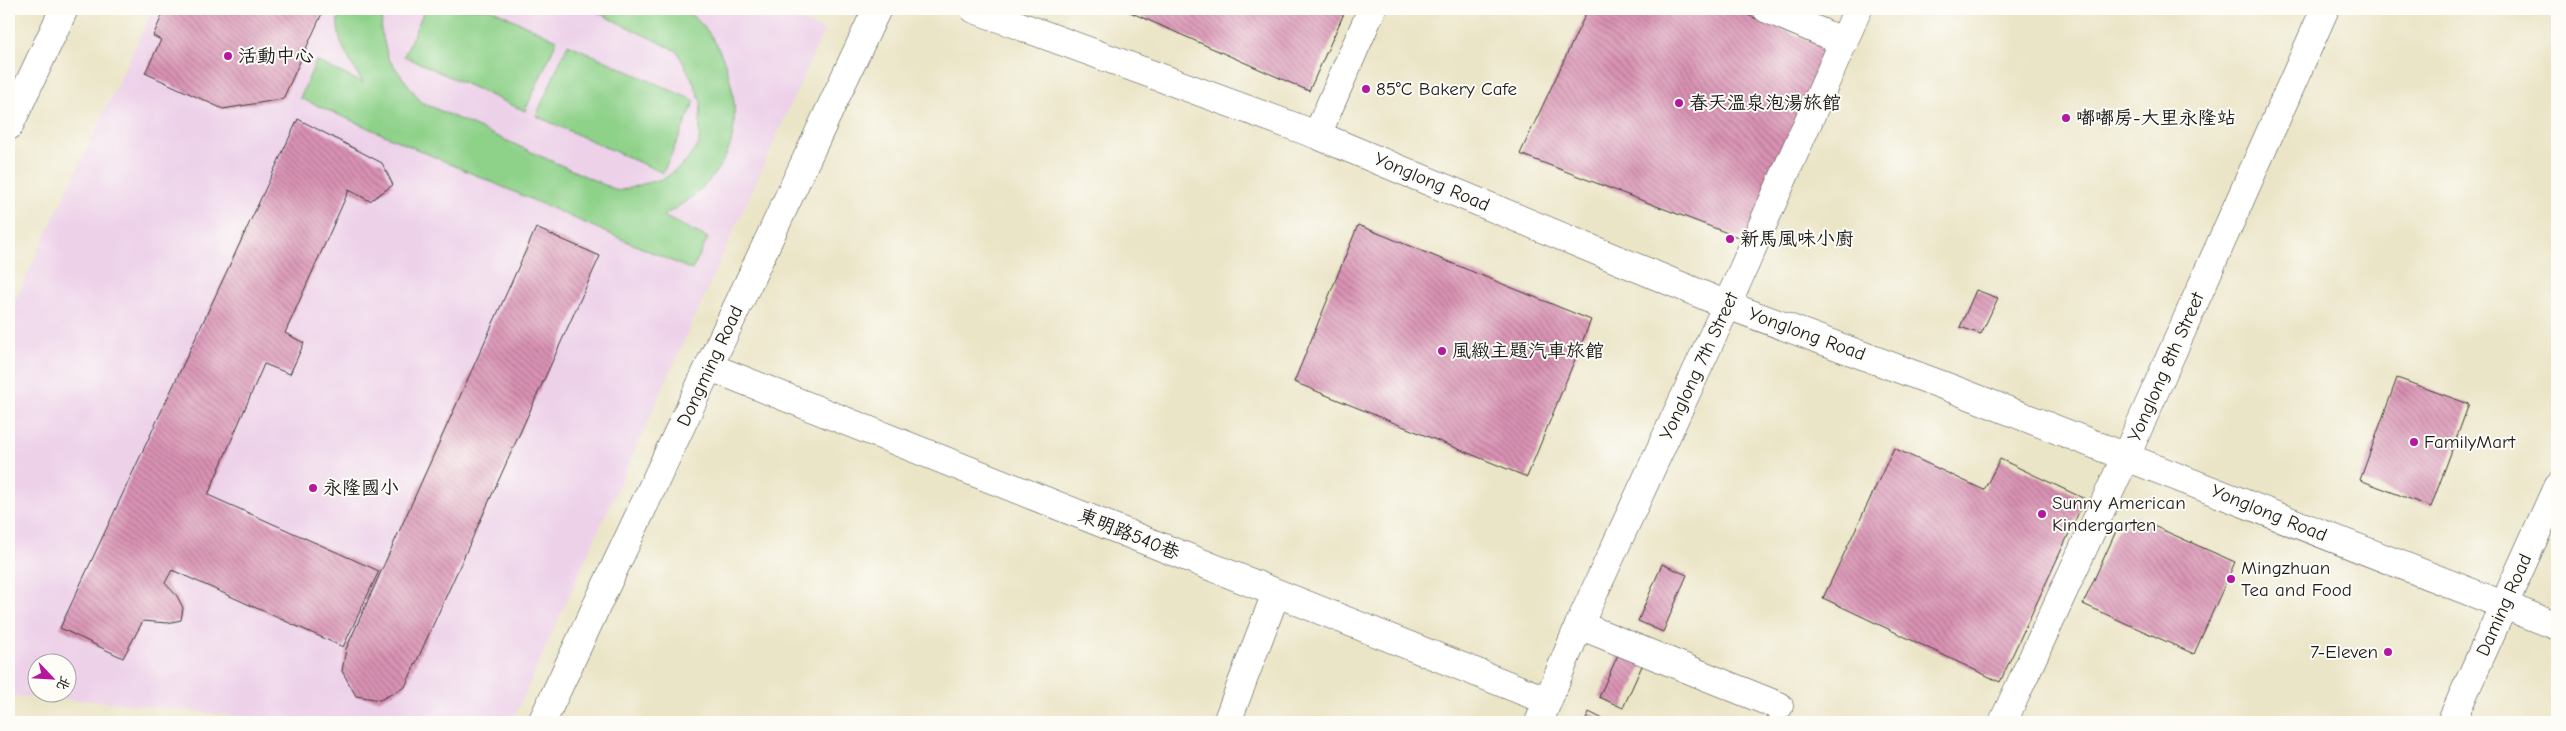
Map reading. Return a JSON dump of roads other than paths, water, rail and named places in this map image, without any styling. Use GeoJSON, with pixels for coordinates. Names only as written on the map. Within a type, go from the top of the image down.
{"type":"FeatureCollection","features":[{"type":"Feature","properties":{"kind":"street"},"geometry":{"type":"LineString","coordinates":[[10,119],[64,9]]}},
{"type":"Feature","properties":{"kind":"street","name":"Dongming Road"},"geometry":{"type":"LineString","coordinates":[[542,722],[877,9]]}},
{"type":"Feature","properties":{"kind":"street","name":"Yonglong Road"},"geometry":{"type":"LineString","coordinates":[[974,9],[1317,135],[1727,305],[1953,389],[2557,626]]}},
{"type":"Feature","properties":{"kind":"street"},"geometry":{"type":"LineString","coordinates":[[1317,135],[1372,9]]}},
{"type":"Feature","properties":{"kind":"street"},"geometry":{"type":"LineString","coordinates":[[1767,9],[1844,42]]}},
{"type":"Feature","properties":{"kind":"street","name":"Yonglong 7th Street"},"geometry":{"type":"LineString","coordinates":[[1544,712],[1579,625],[1727,305],[1858,9]]}},
{"type":"Feature","properties":{"kind":"street","name":"Yonglong 8th Street"},"geometry":{"type":"LineString","coordinates":[[2002,722],[2126,456],[2324,9]]}},
{"type":"Feature","properties":{"kind":"street","name":"東明路540巷"},"geometry":{"type":"LineString","coordinates":[[710,367],[1276,593],[1544,712]]}},
{"type":"Feature","properties":{"kind":"street","name":"Daming Road"},"geometry":{"type":"LineString","coordinates":[[2451,722],[2557,487]]}},
{"type":"Feature","properties":{"kind":"street"},"geometry":{"type":"LineString","coordinates":[[1227,722],[1276,593]]}},
{"type":"Feature","properties":{"kind":"street"},"geometry":{"type":"LineString","coordinates":[[1579,625],[1779,706]]}},
{"type":"Feature","properties":{"kind":"place","name":"活動中心"},"geometry":{"type":"Point","coordinates":[228,56]}},
{"type":"Feature","properties":{"kind":"place","name":"85°C Bakery Cafe"},"geometry":{"type":"Point","coordinates":[1366,89]}},
{"type":"Feature","properties":{"kind":"place","name":"春天溫泉泡湯旅館"},"geometry":{"type":"Point","coordinates":[1679,103]}},
{"type":"Feature","properties":{"kind":"place","name":"嘟嘟房-大里永隆站"},"geometry":{"type":"Point","coordinates":[2066,118]}},
{"type":"Feature","properties":{"kind":"place","name":"新馬風味小廚"},"geometry":{"type":"Point","coordinates":[1730,239]}},
{"type":"Feature","properties":{"kind":"place","name":"風緻主題汽車旅館"},"geometry":{"type":"Point","coordinates":[1442,351]}},
{"type":"Feature","properties":{"kind":"place","name":"FamilyMart"},"geometry":{"type":"Point","coordinates":[2414,442]}},
{"type":"Feature","properties":{"kind":"place","name":"永隆國小"},"geometry":{"type":"Point","coordinates":[313,488]}},
{"type":"Feature","properties":{"kind":"place","name":"Sunny American Kindergarten"},"geometry":{"type":"Point","coordinates":[2042,514]}},
{"type":"Feature","properties":{"kind":"place","name":"Mingzhuan Tea and Food"},"geometry":{"type":"Point","coordinates":[2231,579]}},
{"type":"Feature","properties":{"kind":"place","name":"7-Eleven"},"geometry":{"type":"Point","coordinates":[2388,652]}}]}
